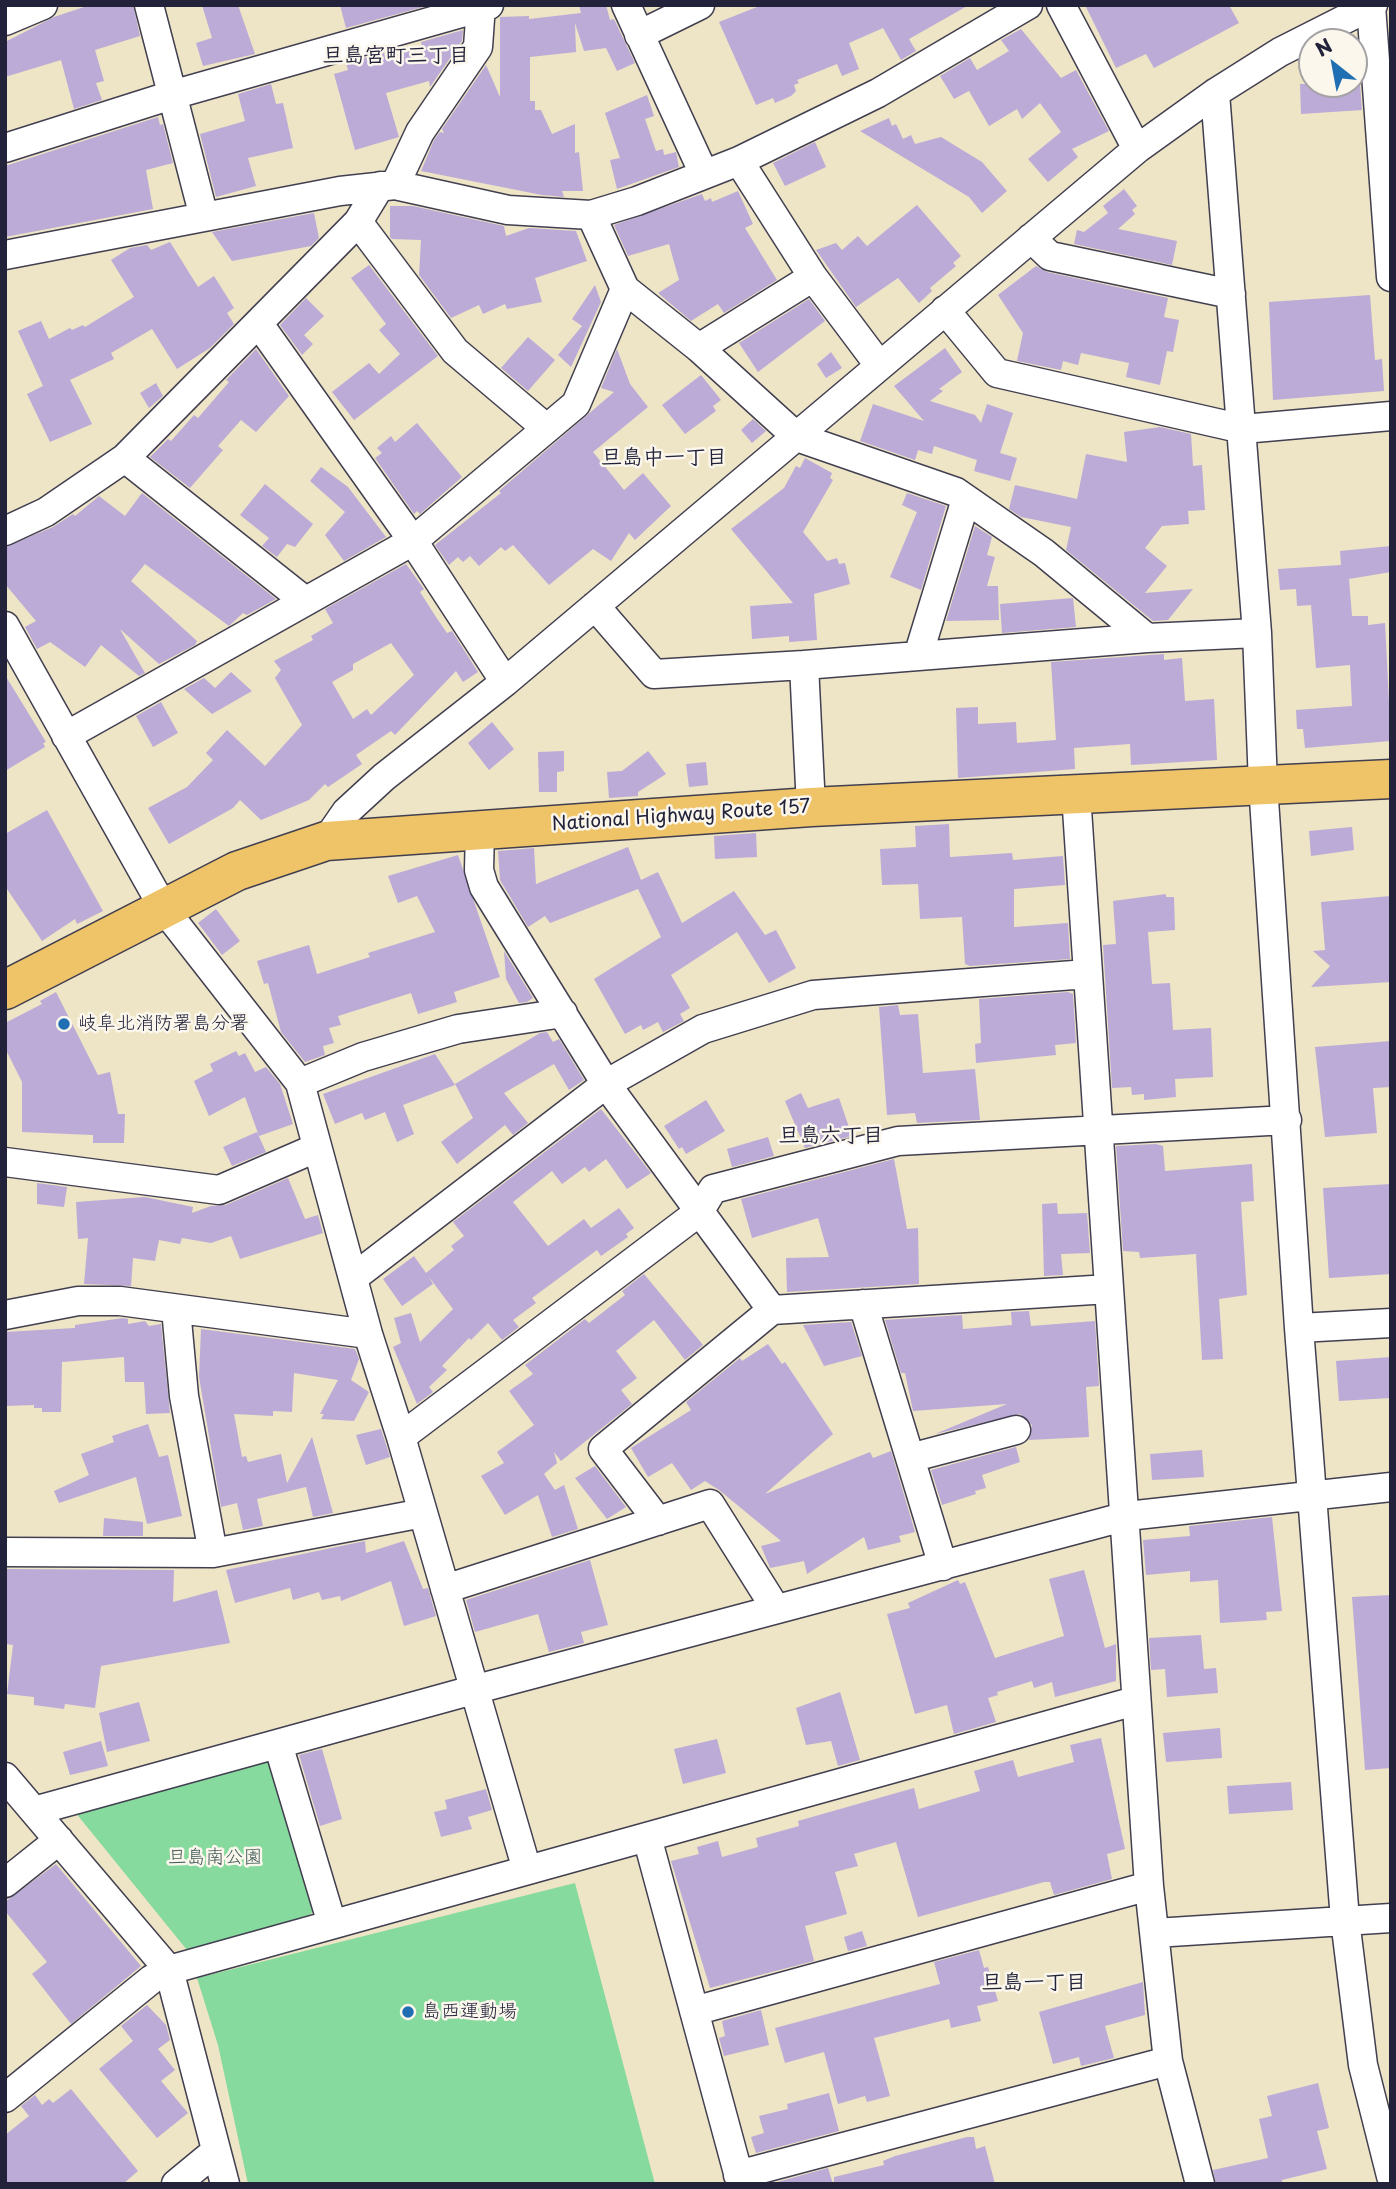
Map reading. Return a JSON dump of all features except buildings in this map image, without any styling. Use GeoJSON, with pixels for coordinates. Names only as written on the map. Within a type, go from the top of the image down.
{"type":"FeatureCollection","features":[{"type":"Feature","properties":{"kind":"highway","name":"National Highway Route 157"},"geometry":{"type":"LineString","coordinates":[[5,990],[237,871],[326,841],[811,807],[1391,779]]}},
{"type":"Feature","properties":{"kind":"street"},"geometry":{"type":"LineString","coordinates":[[5,21],[43,5]]}},
{"type":"Feature","properties":{"kind":"street"},"geometry":{"type":"LineString","coordinates":[[149,5],[204,217]]}},
{"type":"Feature","properties":{"kind":"street"},"geometry":{"type":"LineString","coordinates":[[626,5],[704,174]]}},
{"type":"Feature","properties":{"kind":"street"},"geometry":{"type":"LineString","coordinates":[[639,35],[700,5]]}},
{"type":"Feature","properties":{"kind":"street"},"geometry":{"type":"LineString","coordinates":[[5,255],[387,186],[508,210],[591,215],[637,201],[739,161],[878,93],[1028,5]]}},
{"type":"Feature","properties":{"kind":"street"},"geometry":{"type":"LineString","coordinates":[[1061,5],[1137,149]]}},
{"type":"Feature","properties":{"kind":"street"},"geometry":{"type":"LineString","coordinates":[[5,148],[172,95],[483,6],[478,47],[420,131],[387,186],[358,222],[125,458],[46,512],[5,531]]}},
{"type":"Feature","properties":{"kind":"street"},"geometry":{"type":"LineString","coordinates":[[326,841],[346,812],[384,777],[505,682],[1137,149],[1215,93],[1280,52],[1372,6],[1391,277]]}},
{"type":"Feature","properties":{"kind":"street"},"geometry":{"type":"LineString","coordinates":[[1215,93],[1243,429],[1257,632],[1263,784],[1299,1328],[1345,1920],[1363,2065],[1391,2176]]}},
{"type":"Feature","properties":{"kind":"street"},"geometry":{"type":"LineString","coordinates":[[739,161],[813,277],[880,365]]}},
{"type":"Feature","properties":{"kind":"street"},"geometry":{"type":"LineString","coordinates":[[591,215],[625,289],[699,348],[797,437],[956,492],[1044,553],[1147,638]]}},
{"type":"Feature","properties":{"kind":"street"},"geometry":{"type":"LineString","coordinates":[[358,222],[455,351],[546,428]]}},
{"type":"Feature","properties":{"kind":"street"},"geometry":{"type":"LineString","coordinates":[[1031,238],[1050,256],[1231,293]]}},
{"type":"Feature","properties":{"kind":"street"},"geometry":{"type":"LineString","coordinates":[[699,348],[813,277]]}},
{"type":"Feature","properties":{"kind":"street"},"geometry":{"type":"LineString","coordinates":[[66,736],[413,541],[576,404],[625,289]]}},
{"type":"Feature","properties":{"kind":"street"},"geometry":{"type":"LineString","coordinates":[[945,310],[997,373],[1243,429],[1391,416]]}},
{"type":"Feature","properties":{"kind":"street"},"geometry":{"type":"LineString","coordinates":[[259,324],[413,541],[505,682]]}},
{"type":"Feature","properties":{"kind":"street"},"geometry":{"type":"LineString","coordinates":[[125,458],[305,601]]}},
{"type":"Feature","properties":{"kind":"street"},"geometry":{"type":"LineString","coordinates":[[918,656],[966,499]]}},
{"type":"Feature","properties":{"kind":"street"},"geometry":{"type":"LineString","coordinates":[[595,606],[654,674],[1257,632]]}},
{"type":"Feature","properties":{"kind":"street"},"geometry":{"type":"LineString","coordinates":[[7,633],[164,909],[300,1083],[368,1334],[401,1437],[527,1870]]}},
{"type":"Feature","properties":{"kind":"street"},"geometry":{"type":"LineString","coordinates":[[804,664],[811,807]]}},
{"type":"Feature","properties":{"kind":"street"},"geometry":{"type":"LineString","coordinates":[[1076,794],[1097,1128],[1127,1516],[1135,1701],[1149,1886],[1168,2061],[1200,2184]]}},
{"type":"Feature","properties":{"kind":"street"},"geometry":{"type":"LineString","coordinates":[[481,829],[480,870],[484,887],[606,1084],[772,1310]]}},
{"type":"Feature","properties":{"kind":"street"},"geometry":{"type":"LineString","coordinates":[[353,1278],[606,1084],[703,1029],[813,995],[1087,974]]}},
{"type":"Feature","properties":{"kind":"street"},"geometry":{"type":"LineString","coordinates":[[300,1083],[363,1057],[457,1029],[563,1013]]}},
{"type":"Feature","properties":{"kind":"street"},"geometry":{"type":"LineString","coordinates":[[401,1437],[699,1212],[713,1189],[898,1141],[1097,1128],[1287,1120]]}},
{"type":"Feature","properties":{"kind":"street"},"geometry":{"type":"LineString","coordinates":[[5,1161],[219,1190],[316,1148]]}},
{"type":"Feature","properties":{"kind":"street"},"geometry":{"type":"LineString","coordinates":[[658,1521],[603,1449],[772,1310],[1109,1289]]}},
{"type":"Feature","properties":{"kind":"street"},"geometry":{"type":"LineString","coordinates":[[5,1315],[78,1301],[120,1301],[368,1334]]}},
{"type":"Feature","properties":{"kind":"street"},"geometry":{"type":"LineString","coordinates":[[863,1304],[943,1566]]}},
{"type":"Feature","properties":{"kind":"street"},"geometry":{"type":"LineString","coordinates":[[176,1309],[184,1396],[213,1553]]}},
{"type":"Feature","properties":{"kind":"street"},"geometry":{"type":"LineString","coordinates":[[1299,1328],[1391,1322]]}},
{"type":"Feature","properties":{"kind":"street"},"geometry":{"type":"LineString","coordinates":[[910,1458],[1016,1430]]}},
{"type":"Feature","properties":{"kind":"street"},"geometry":{"type":"LineString","coordinates":[[34,1811],[473,1690],[1127,1516],[1391,1487]]}},
{"type":"Feature","properties":{"kind":"street"},"geometry":{"type":"LineString","coordinates":[[445,1589],[710,1504],[776,1609]]}},
{"type":"Feature","properties":{"kind":"street"},"geometry":{"type":"LineString","coordinates":[[5,1552],[213,1553],[423,1513]]}},
{"type":"Feature","properties":{"kind":"street"},"geometry":{"type":"LineString","coordinates":[[5,2098],[152,1979],[169,1970],[1135,1701]]}},
{"type":"Feature","properties":{"kind":"street"},"geometry":{"type":"LineString","coordinates":[[278,1744],[331,1924]]}},
{"type":"Feature","properties":{"kind":"street"},"geometry":{"type":"LineString","coordinates":[[5,1777],[169,1970],[225,2184]]}},
{"type":"Feature","properties":{"kind":"street"},"geometry":{"type":"LineString","coordinates":[[648,1837],[739,2179],[1168,2061]]}},
{"type":"Feature","properties":{"kind":"street"},"geometry":{"type":"LineString","coordinates":[[5,1883],[59,1840]]}},
{"type":"Feature","properties":{"kind":"street"},"geometry":{"type":"LineString","coordinates":[[694,2011],[1149,1886]]}},
{"type":"Feature","properties":{"kind":"street"},"geometry":{"type":"LineString","coordinates":[[1156,1933],[1391,1918]]}},
{"type":"Feature","properties":{"kind":"street"},"geometry":{"type":"LineString","coordinates":[[176,2184],[216,2151]]}},
{"type":"Feature","properties":{"kind":"green space","name":"旦島南公園"},"geometry":{"type":"Polygon","coordinates":[[[265,1761],[272,1765],[315,1908],[310,1915],[187,1950],[75,1812],[265,1761]]]}},
{"type":"Feature","properties":{"kind":"green space","name":"島西運動場"},"geometry":{"type":"Polygon","coordinates":[[[575,1883],[655,2184],[248,2184],[218,2045],[197,1978],[575,1883]]]}},
{"type":"Feature","properties":{"kind":"place","name":"岐阜北消防署島分署"},"geometry":{"type":"Point","coordinates":[64,1024]}},
{"type":"Feature","properties":{"kind":"place","name":"島西運動場"},"geometry":{"type":"Point","coordinates":[408,2012]}},
{"type":"Feature","properties":{"kind":"district","name":"旦島宮町三丁目"},"geometry":{"type":"Point","coordinates":[396,56]}},
{"type":"Feature","properties":{"kind":"district","name":"旦島中一丁目"},"geometry":{"type":"Point","coordinates":[664,458]}},
{"type":"Feature","properties":{"kind":"district","name":"旦島六丁目"},"geometry":{"type":"Point","coordinates":[831,1136]}},
{"type":"Feature","properties":{"kind":"district","name":"旦島一丁目"},"geometry":{"type":"Point","coordinates":[1034,1983]}}]}
